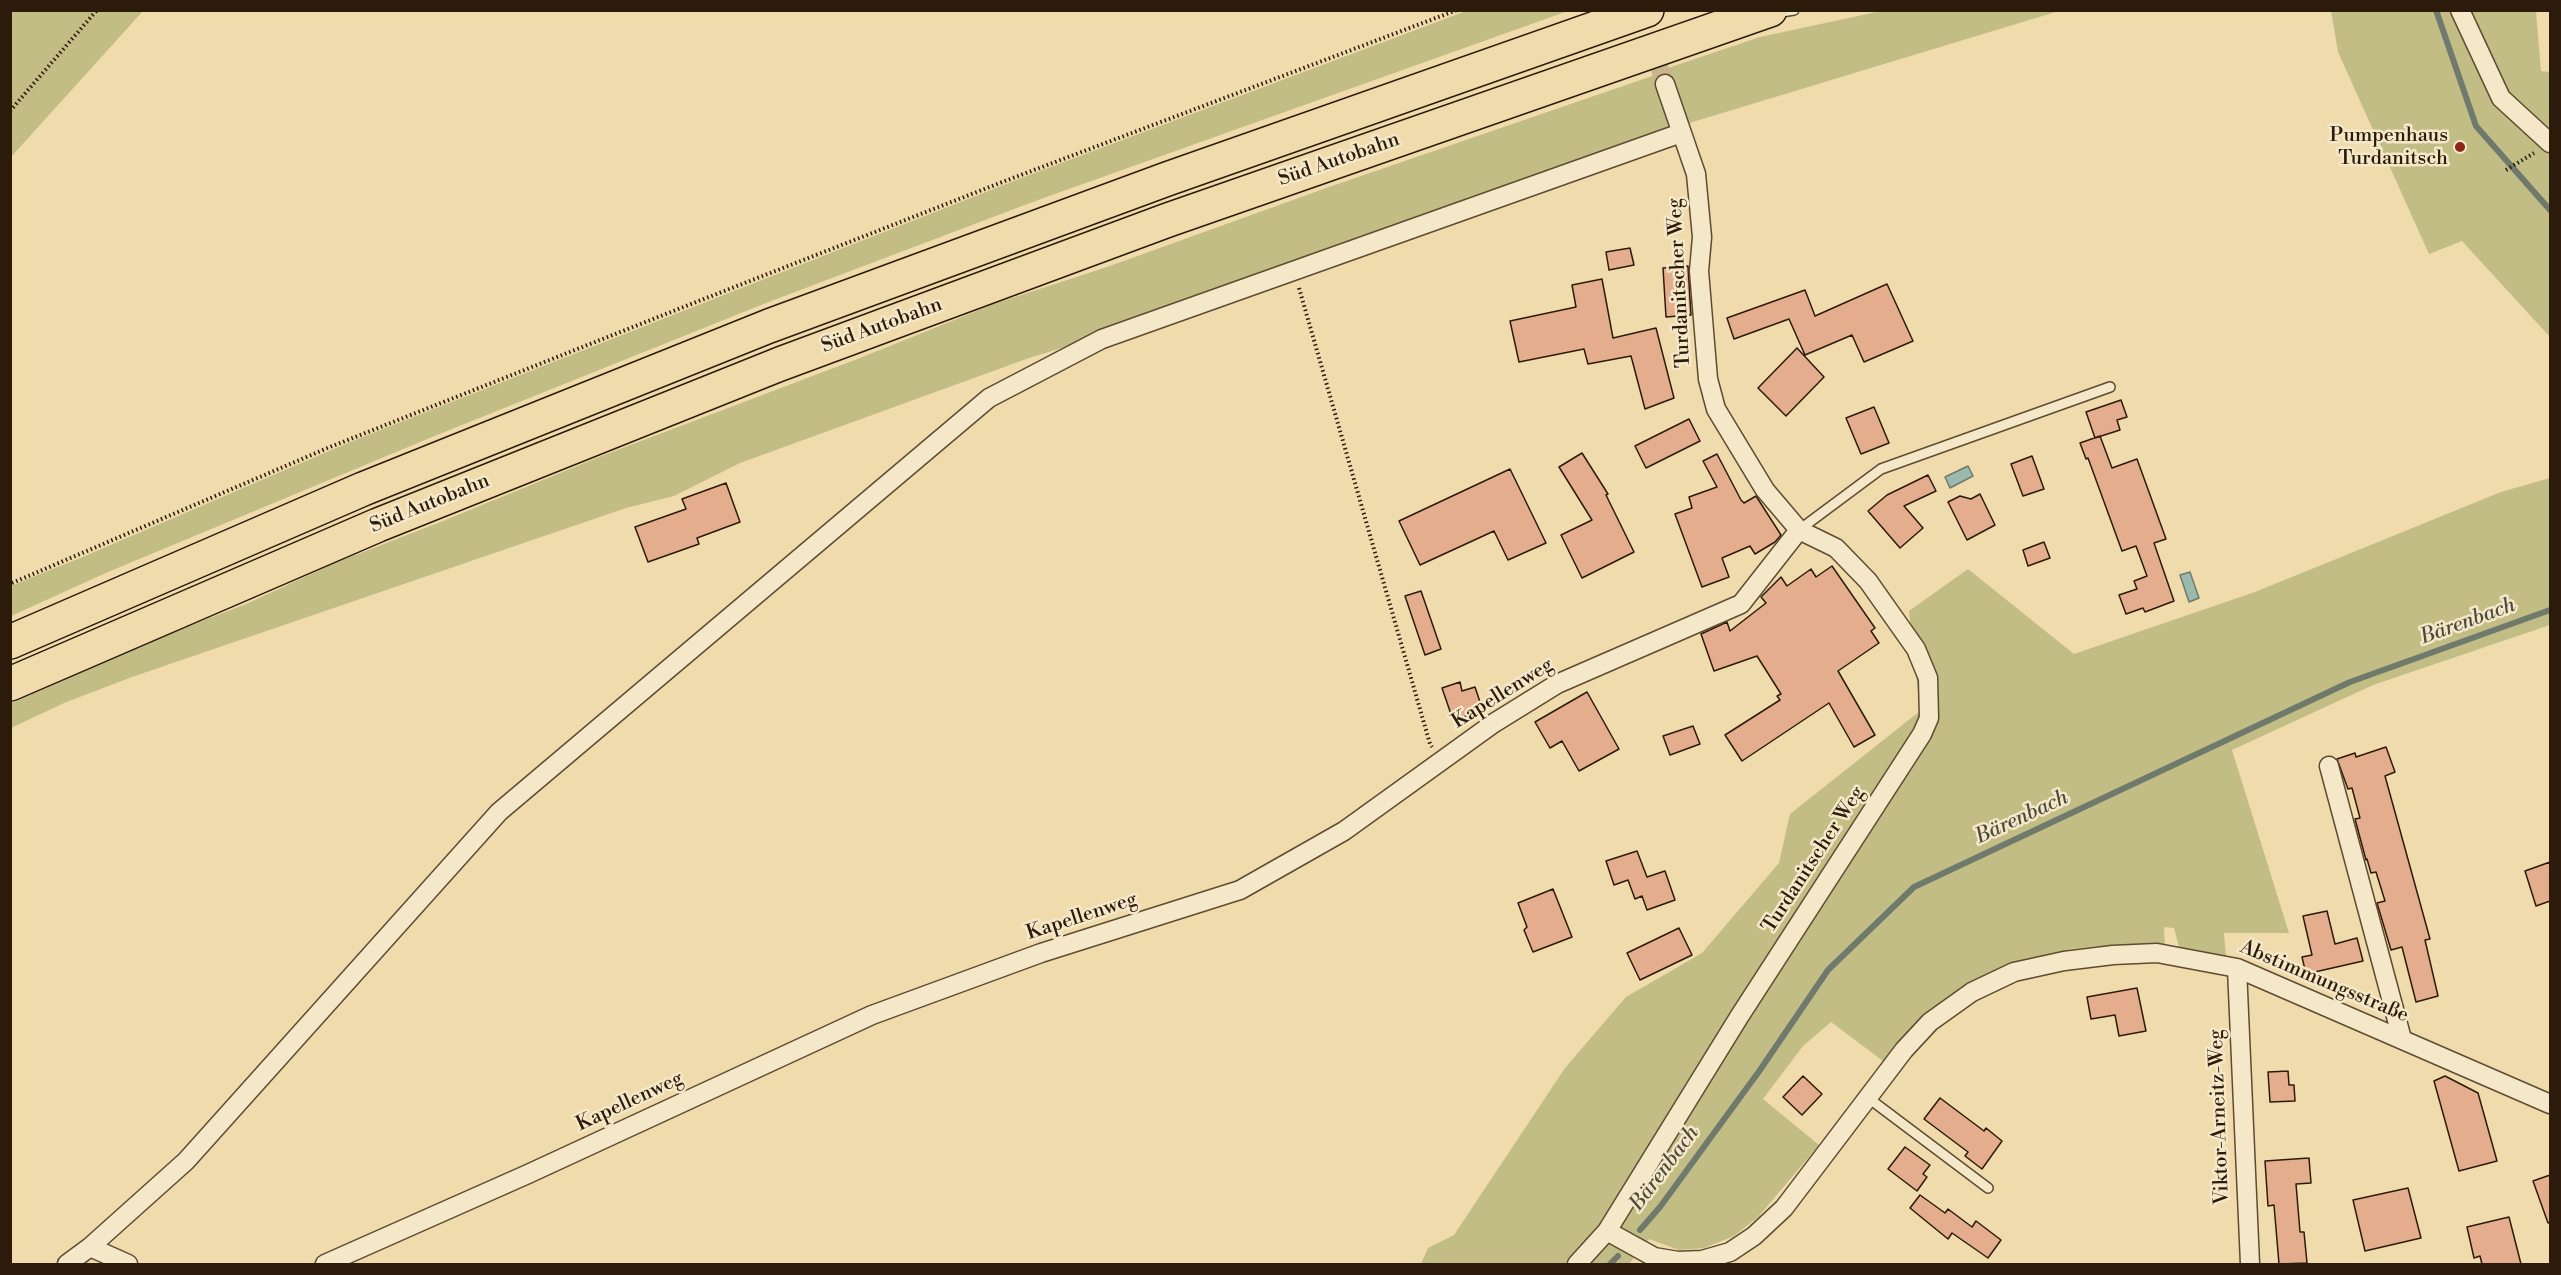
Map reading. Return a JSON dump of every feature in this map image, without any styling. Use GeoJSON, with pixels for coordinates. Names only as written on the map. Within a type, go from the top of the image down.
{"type":"FeatureCollection","features":[{"type":"Feature","properties":{"kind":"highway","name":"Süd Autobahn"},"geometry":{"type":"LineString","coordinates":[[10,642],[363,489],[769,326],[1178,175],[1647,10]]}},
{"type":"Feature","properties":{"kind":"highway","name":"Süd Autobahn"},"geometry":{"type":"LineString","coordinates":[[10,684],[378,525],[780,364],[1168,220],[1760,14]]}},
{"type":"Feature","properties":{"kind":"street"},"geometry":{"type":"LineString","coordinates":[[2460,10],[2501,98],[2550,143]]}},
{"type":"Feature","properties":{"kind":"street","name":"Turdanitscher Weg"},"geometry":{"type":"LineString","coordinates":[[1607,1231],[1739,1017],[1922,735],[1929,718],[1928,678],[1916,649],[1868,581],[1836,548],[1799,530],[1764,490],[1716,409],[1708,379],[1699,270],[1701,237],[1696,174],[1665,84]]}},
{"type":"Feature","properties":{"kind":"street"},"geometry":{"type":"LineString","coordinates":[[67,1264],[90,1247],[186,1161],[499,812],[989,398],[1102,339],[1681,133]]}},
{"type":"Feature","properties":{"kind":"street","name":"Kapellenweg"},"geometry":{"type":"LineString","coordinates":[[325,1264],[528,1174],[872,1015],[1041,953],[1239,890],[1344,831],[1494,723],[1557,684],[1741,604],[1799,530]]}},
{"type":"Feature","properties":{"kind":"street"},"geometry":{"type":"LineString","coordinates":[[2329,766],[2402,1039]]}},
{"type":"Feature","properties":{"kind":"street","name":"Abstimmungsstraße"},"geometry":{"type":"LineString","coordinates":[[1607,1231],[1654,1257],[1670,1260],[1702,1260],[1730,1252],[1754,1236],[1784,1208],[1867,1097],[1904,1050],[1930,1022],[1972,992],[2014,972],[2064,961],[2113,955],[2157,954],[2237,968],[2550,1104]]}},
{"type":"Feature","properties":{"kind":"street","name":"Viktor-Arneitz-Weg"},"geometry":{"type":"LineString","coordinates":[[2237,968],[2250,1264]]}},
{"type":"Feature","properties":{"kind":"street"},"geometry":{"type":"LineString","coordinates":[[1577,1264],[1607,1231]]}},
{"type":"Feature","properties":{"kind":"street"},"geometry":{"type":"LineString","coordinates":[[90,1247],[128,1264]]}},
{"type":"Feature","properties":{"kind":"lane"},"geometry":{"type":"LineString","coordinates":[[1760,14],[1794,10]]}},
{"type":"Feature","properties":{"kind":"lane"},"geometry":{"type":"LineString","coordinates":[[1799,530],[1881,469],[2110,387]]}},
{"type":"Feature","properties":{"kind":"lane"},"geometry":{"type":"LineString","coordinates":[[1867,1097],[1988,1188]]}},
{"type":"Feature","properties":{"kind":"path"},"geometry":{"type":"LineString","coordinates":[[10,111],[97,10]]}},
{"type":"Feature","properties":{"kind":"path"},"geometry":{"type":"LineString","coordinates":[[12,583],[330,447],[552,358],[994,185],[1457,10]]}},
{"type":"Feature","properties":{"kind":"path"},"geometry":{"type":"LineString","coordinates":[[2506,170],[2520,163]]}},
{"type":"Feature","properties":{"kind":"path"},"geometry":{"type":"LineString","coordinates":[[1294,270],[1430,744],[1446,759]]}},
{"type":"Feature","properties":{"kind":"shaded area"},"geometry":{"type":"Polygon","coordinates":[[[10,11],[143,11],[11,157],[10,11]]]}},
{"type":"Feature","properties":{"kind":"shaded area"},"geometry":{"type":"Polygon","coordinates":[[[1466,11],[1568,11],[1038,200],[766,303],[437,435],[108,572],[11,616],[11,584],[85,556],[350,442],[1024,177],[1466,11]]]}},
{"type":"Feature","properties":{"kind":"shaded area"},"geometry":{"type":"Polygon","coordinates":[[[1881,11],[2059,11],[1686,124],[1665,69],[1760,37],[1881,11]]]}},
{"type":"Feature","properties":{"kind":"shaded area"},"geometry":{"type":"Polygon","coordinates":[[[2331,11],[2536,11],[2541,71],[2550,72],[2550,337],[2462,241],[2429,254],[2338,52],[2331,11]]]}},
{"type":"Feature","properties":{"kind":"shaded area"},"geometry":{"type":"Polygon","coordinates":[[[1658,74],[1674,123],[1667,130],[1261,272],[1091,339],[1029,358],[740,463],[674,496],[626,508],[132,677],[64,703],[11,728],[10,704],[166,635],[246,604],[335,563],[604,455],[860,358],[994,304],[1107,267],[1329,187],[1658,74]]]}},
{"type":"Feature","properties":{"kind":"shaded area"},"geometry":{"type":"Polygon","coordinates":[[[2550,478],[2550,625],[2373,685],[2232,750],[2289,933],[2224,933],[2226,957],[2179,947],[2174,928],[2164,927],[2165,948],[2101,946],[2070,949],[2046,956],[1989,975],[1958,991],[1936,1006],[1911,1029],[1883,1061],[1831,1022],[1803,1046],[1763,1099],[1819,1145],[1758,1217],[1734,1236],[1704,1248],[1679,1250],[1649,1239],[1629,1264],[1421,1264],[1428,1248],[1454,1235],[1565,1068],[1626,997],[1702,953],[1779,863],[1790,814],[1920,711],[1909,611],[1968,569],[2074,654],[2255,592],[2501,492],[2550,478]]]}},
{"type":"Feature","properties":{"kind":"water"},"geometry":{"type":"Polygon","coordinates":[[[1968,466],[1973,476],[1950,488],[1945,477],[1968,466]]]}},
{"type":"Feature","properties":{"kind":"water"},"geometry":{"type":"Polygon","coordinates":[[[2190,572],[2199,598],[2189,602],[2180,575],[2190,572]]]}},
{"type":"Feature","properties":{"kind":"building"},"geometry":{"type":"Polygon","coordinates":[[[1630,248],[1634,265],[1609,270],[1606,252],[1630,248]]]}},
{"type":"Feature","properties":{"kind":"building"},"geometry":{"type":"Polygon","coordinates":[[[1688,266],[1691,315],[1666,317],[1663,268],[1688,266]]]}},
{"type":"Feature","properties":{"kind":"building"},"geometry":{"type":"Polygon","coordinates":[[[1602,279],[1613,338],[1656,328],[1674,398],[1645,409],[1631,356],[1588,364],[1584,349],[1519,362],[1510,321],[1576,307],[1572,285],[1602,279]]]}},
{"type":"Feature","properties":{"kind":"building"},"geometry":{"type":"Polygon","coordinates":[[[1887,284],[1913,341],[1864,362],[1852,335],[1805,355],[1789,319],[1734,339],[1727,318],[1805,290],[1815,316],[1887,284]]]}},
{"type":"Feature","properties":{"kind":"building"},"geometry":{"type":"Polygon","coordinates":[[[1797,348],[1824,377],[1786,416],[1758,388],[1797,348]]]}},
{"type":"Feature","properties":{"kind":"building"},"geometry":{"type":"Polygon","coordinates":[[[2121,400],[2127,417],[2117,420],[2120,430],[2095,438],[2086,412],[2121,400]]]}},
{"type":"Feature","properties":{"kind":"building"},"geometry":{"type":"Polygon","coordinates":[[[1874,407],[1889,443],[1861,454],[1846,418],[1874,407]]]}},
{"type":"Feature","properties":{"kind":"building"},"geometry":{"type":"Polygon","coordinates":[[[1689,419],[1700,441],[1646,468],[1635,446],[1689,419]]]}},
{"type":"Feature","properties":{"kind":"building"},"geometry":{"type":"Polygon","coordinates":[[[2100,436],[2112,468],[2137,459],[2166,539],[2154,543],[2174,601],[2145,612],[2143,608],[2126,614],[2119,595],[2137,589],[2134,581],[2147,576],[2136,546],[2122,551],[2088,458],[2086,459],[2080,443],[2100,436]]]}},
{"type":"Feature","properties":{"kind":"building"},"geometry":{"type":"Polygon","coordinates":[[[1582,453],[1608,494],[1606,495],[1634,552],[1582,578],[1561,535],[1592,520],[1559,467],[1582,453]]]}},
{"type":"Feature","properties":{"kind":"building"},"geometry":{"type":"Polygon","coordinates":[[[1717,454],[1741,500],[1744,503],[1756,496],[1781,535],[1775,542],[1755,554],[1750,546],[1722,558],[1729,577],[1702,587],[1675,514],[1692,508],[1689,497],[1717,487],[1703,461],[1717,454]]]}},
{"type":"Feature","properties":{"kind":"building"},"geometry":{"type":"Polygon","coordinates":[[[2032,456],[2044,489],[2023,496],[2011,464],[2032,456]]]}},
{"type":"Feature","properties":{"kind":"building"},"geometry":{"type":"Polygon","coordinates":[[[1510,469],[1546,543],[1508,560],[1494,531],[1420,565],[1399,521],[1510,469]]]}},
{"type":"Feature","properties":{"kind":"building"},"geometry":{"type":"Polygon","coordinates":[[[1928,475],[1936,491],[1904,506],[1923,528],[1900,548],[1868,511],[1887,495],[1928,475]]]}},
{"type":"Feature","properties":{"kind":"building"},"geometry":{"type":"Polygon","coordinates":[[[726,483],[740,522],[697,538],[699,544],[648,562],[635,527],[686,509],[682,499],[726,483]]]}},
{"type":"Feature","properties":{"kind":"building"},"geometry":{"type":"Polygon","coordinates":[[[1980,494],[1995,525],[1967,540],[1948,502],[1960,496],[1971,499],[1980,494]]]}},
{"type":"Feature","properties":{"kind":"building"},"geometry":{"type":"Polygon","coordinates":[[[2044,542],[2050,558],[2028,566],[2023,550],[2044,542]]]}},
{"type":"Feature","properties":{"kind":"building"},"geometry":{"type":"Polygon","coordinates":[[[1832,566],[1875,628],[1871,631],[1879,643],[1838,671],[1875,735],[1854,747],[1829,703],[1742,761],[1725,735],[1780,700],[1777,696],[1781,694],[1757,656],[1714,671],[1701,634],[1727,622],[1730,631],[1766,603],[1761,597],[1781,577],[1787,586],[1811,569],[1816,577],[1832,566]]]}},
{"type":"Feature","properties":{"kind":"building"},"geometry":{"type":"Polygon","coordinates":[[[1421,591],[1441,649],[1425,655],[1405,596],[1421,591]]]}},
{"type":"Feature","properties":{"kind":"building"},"geometry":{"type":"Polygon","coordinates":[[[1460,682],[1462,691],[1475,687],[1483,711],[1453,720],[1442,688],[1460,682]]]}},
{"type":"Feature","properties":{"kind":"building"},"geometry":{"type":"Polygon","coordinates":[[[1587,692],[1619,749],[1579,771],[1562,741],[1550,748],[1535,722],[1587,692]]]}},
{"type":"Feature","properties":{"kind":"building"},"geometry":{"type":"Polygon","coordinates":[[[1693,726],[1700,744],[1670,755],[1663,736],[1693,726]]]}},
{"type":"Feature","properties":{"kind":"building"},"geometry":{"type":"Polygon","coordinates":[[[2386,747],[2395,772],[2385,776],[2430,939],[2425,940],[2438,996],[2416,1002],[2402,947],[2391,950],[2377,903],[2385,901],[2376,872],[2371,873],[2366,860],[2355,819],[2360,818],[2352,788],[2348,789],[2337,759],[2355,753],[2356,757],[2386,747]]]}},
{"type":"Feature","properties":{"kind":"building"},"geometry":{"type":"Polygon","coordinates":[[[1637,851],[1647,877],[1665,871],[1675,900],[1647,910],[1642,896],[1635,899],[1628,880],[1614,885],[1606,861],[1637,851]]]}},
{"type":"Feature","properties":{"kind":"building"},"geometry":{"type":"Polygon","coordinates":[[[2550,862],[2550,901],[2536,906],[2525,871],[2550,862]]]}},
{"type":"Feature","properties":{"kind":"building"},"geometry":{"type":"Polygon","coordinates":[[[1553,889],[1572,937],[1533,952],[1524,930],[1527,927],[1518,903],[1553,889]]]}},
{"type":"Feature","properties":{"kind":"building"},"geometry":{"type":"Polygon","coordinates":[[[2327,911],[2335,944],[2357,938],[2363,961],[2306,974],[2302,957],[2312,955],[2303,916],[2327,911]]]}},
{"type":"Feature","properties":{"kind":"building"},"geometry":{"type":"Polygon","coordinates":[[[1679,928],[1692,955],[1640,980],[1627,953],[1679,928]]]}},
{"type":"Feature","properties":{"kind":"building"},"geometry":{"type":"Polygon","coordinates":[[[2137,988],[2146,1031],[2119,1036],[2115,1015],[2091,1019],[2087,997],[2137,988]]]}},
{"type":"Feature","properties":{"kind":"building"},"geometry":{"type":"Polygon","coordinates":[[[2288,1071],[2289,1085],[2294,1085],[2295,1101],[2270,1102],[2268,1072],[2288,1071]]]}},
{"type":"Feature","properties":{"kind":"building"},"geometry":{"type":"Polygon","coordinates":[[[1803,1076],[1822,1094],[1802,1115],[1783,1097],[1803,1076]]]}},
{"type":"Feature","properties":{"kind":"building"},"geometry":{"type":"Polygon","coordinates":[[[2445,1076],[2478,1093],[2497,1161],[2459,1171],[2434,1081],[2445,1076]]]}},
{"type":"Feature","properties":{"kind":"building"},"geometry":{"type":"Polygon","coordinates":[[[1940,1098],[1984,1131],[1986,1128],[2002,1141],[1982,1169],[1965,1156],[1968,1152],[1924,1119],[1940,1098]]]}},
{"type":"Feature","properties":{"kind":"building"},"geometry":{"type":"Polygon","coordinates":[[[1905,1147],[1930,1165],[1923,1174],[1927,1177],[1917,1191],[1888,1169],[1905,1147]]]}},
{"type":"Feature","properties":{"kind":"building"},"geometry":{"type":"Polygon","coordinates":[[[2309,1158],[2311,1183],[2296,1184],[2300,1232],[2304,1232],[2307,1263],[2279,1264],[2274,1205],[2268,1206],[2265,1161],[2309,1158]]]}},
{"type":"Feature","properties":{"kind":"building"},"geometry":{"type":"Polygon","coordinates":[[[2550,1175],[2550,1222],[2548,1223],[2533,1181],[2550,1175]]]}},
{"type":"Feature","properties":{"kind":"building"},"geometry":{"type":"Polygon","coordinates":[[[2408,1188],[2421,1238],[2365,1251],[2353,1200],[2408,1188]]]}},
{"type":"Feature","properties":{"kind":"building"},"geometry":{"type":"Polygon","coordinates":[[[1920,1195],[1945,1213],[1948,1209],[1972,1227],[1976,1221],[2001,1240],[1988,1258],[1952,1233],[1948,1239],[1910,1208],[1920,1195]]]}},
{"type":"Feature","properties":{"kind":"building"},"geometry":{"type":"Polygon","coordinates":[[[2509,1217],[2521,1264],[2482,1264],[2480,1256],[2474,1258],[2467,1227],[2509,1217]]]}},
{"type":"Feature","properties":{"kind":"waterway","name":"Bärenbach"},"geometry":{"type":"LineString","coordinates":[[2436,10],[2476,126],[2550,210]]}},
{"type":"Feature","properties":{"kind":"waterway","name":"Bärenbach"},"geometry":{"type":"LineString","coordinates":[[1640,1230],[1660,1207],[1760,1070],[1828,970],[1914,887],[2350,682],[2550,610]]}},
{"type":"Feature","properties":{"kind":"waterway","name":"Bärenbach"},"geometry":{"type":"LineString","coordinates":[[1610,1264],[1618,1256]]}},
{"type":"Feature","properties":{"kind":"tunnel"},"geometry":{"type":"LineString","coordinates":[[1640,10],[1665,84]]}},
{"type":"Feature","properties":{"kind":"place","name":"Pumpenhaus Turdanitsch"},"geometry":{"type":"Point","coordinates":[2460,147]}}]}
